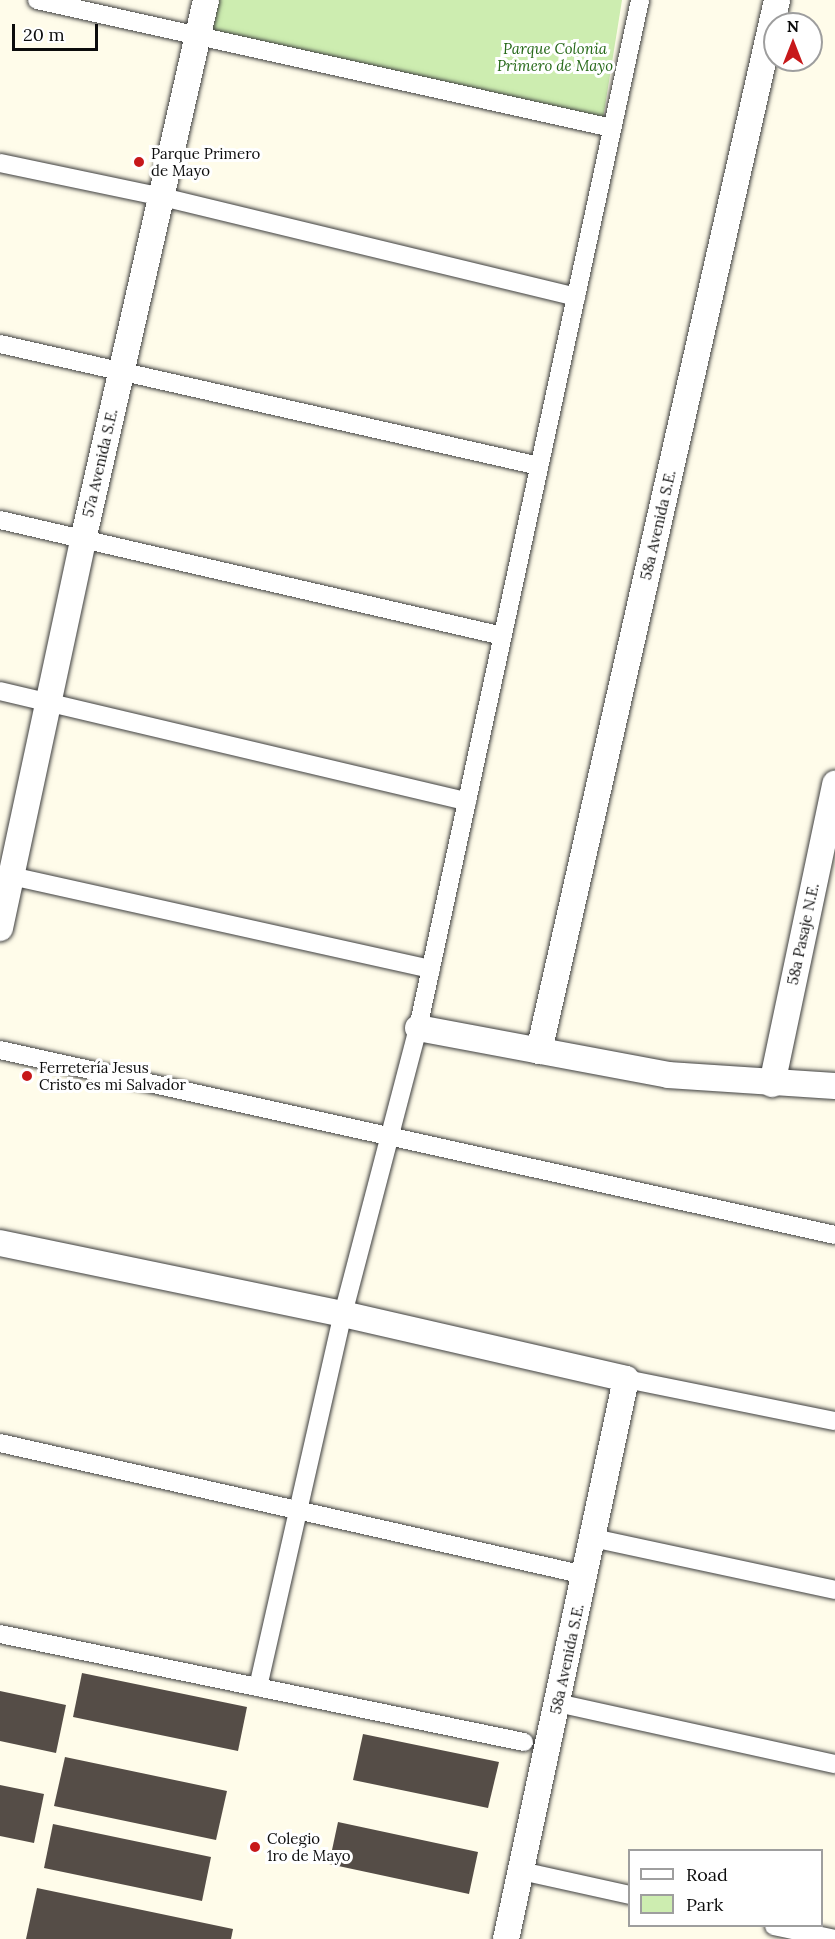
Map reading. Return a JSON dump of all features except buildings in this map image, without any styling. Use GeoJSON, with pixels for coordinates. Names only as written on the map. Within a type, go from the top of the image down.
{"type":"FeatureCollection","features":[{"type":"Feature","properties":{"kind":"street"},"geometry":{"type":"LineString","coordinates":[[37,0],[612,128]]}},
{"type":"Feature","properties":{"kind":"street","name":"57a Avenida S.E."},"geometry":{"type":"LineString","coordinates":[[0,928],[83,540],[163,197],[206,0]]}},
{"type":"Feature","properties":{"kind":"street"},"geometry":{"type":"LineString","coordinates":[[258,1687],[343,1314],[418,1028],[640,0]]}},
{"type":"Feature","properties":{"kind":"street","name":"58a Avenida S.E."},"geometry":{"type":"LineString","coordinates":[[539,1051],[777,0]]}},
{"type":"Feature","properties":{"kind":"street"},"geometry":{"type":"LineString","coordinates":[[0,163],[163,197],[576,297]]}},
{"type":"Feature","properties":{"kind":"street"},"geometry":{"type":"LineString","coordinates":[[0,344],[539,466]]}},
{"type":"Feature","properties":{"kind":"street"},"geometry":{"type":"LineString","coordinates":[[0,520],[503,636]]}},
{"type":"Feature","properties":{"kind":"street"},"geometry":{"type":"LineString","coordinates":[[0,692],[50,700],[467,801]]}},
{"type":"Feature","properties":{"kind":"street","name":"58a Pasaje N.E."},"geometry":{"type":"LineString","coordinates":[[772,1084],[835,784]]}},
{"type":"Feature","properties":{"kind":"street"},"geometry":{"type":"LineString","coordinates":[[11,876],[431,969]]}},
{"type":"Feature","properties":{"kind":"street"},"geometry":{"type":"LineString","coordinates":[[418,1028],[668,1075],[772,1084],[835,1086]]}},
{"type":"Feature","properties":{"kind":"street"},"geometry":{"type":"LineString","coordinates":[[0,1050],[835,1235]]}},
{"type":"Feature","properties":{"kind":"street"},"geometry":{"type":"LineString","coordinates":[[0,1243],[343,1314],[626,1379],[835,1421]]}},
{"type":"Feature","properties":{"kind":"street","name":"58a Avenida S.E."},"geometry":{"type":"LineString","coordinates":[[506,1939],[626,1379]]}},
{"type":"Feature","properties":{"kind":"street"},"geometry":{"type":"LineString","coordinates":[[0,1443],[585,1575]]}},
{"type":"Feature","properties":{"kind":"street"},"geometry":{"type":"LineString","coordinates":[[593,1538],[835,1590]]}},
{"type":"Feature","properties":{"kind":"street"},"geometry":{"type":"LineString","coordinates":[[0,1634],[524,1742]]}},
{"type":"Feature","properties":{"kind":"street"},"geometry":{"type":"LineString","coordinates":[[557,1703],[835,1764]]}},
{"type":"Feature","properties":{"kind":"street"},"geometry":{"type":"LineString","coordinates":[[521,1871],[628,1894]]}},
{"type":"Feature","properties":{"kind":"street"},"geometry":{"type":"LineString","coordinates":[[779,1927],[835,1939]]}},
{"type":"Feature","properties":{"kind":"green space","name":"Parque Colonia Primero de Mayo"},"geometry":{"type":"Polygon","coordinates":[[[215,0],[622,0],[602,125],[207,37],[215,0]]]}},
{"type":"Feature","properties":{"kind":"place","name":"Parque Primero de Mayo"},"geometry":{"type":"Point","coordinates":[139,162]}},
{"type":"Feature","properties":{"kind":"place","name":"Ferretería Jesus Cristo es mi Salvador"},"geometry":{"type":"Point","coordinates":[27,1076]}},
{"type":"Feature","properties":{"kind":"place","name":"Colegio 1ro de Mayo"},"geometry":{"type":"Point","coordinates":[255,1847]}}]}
